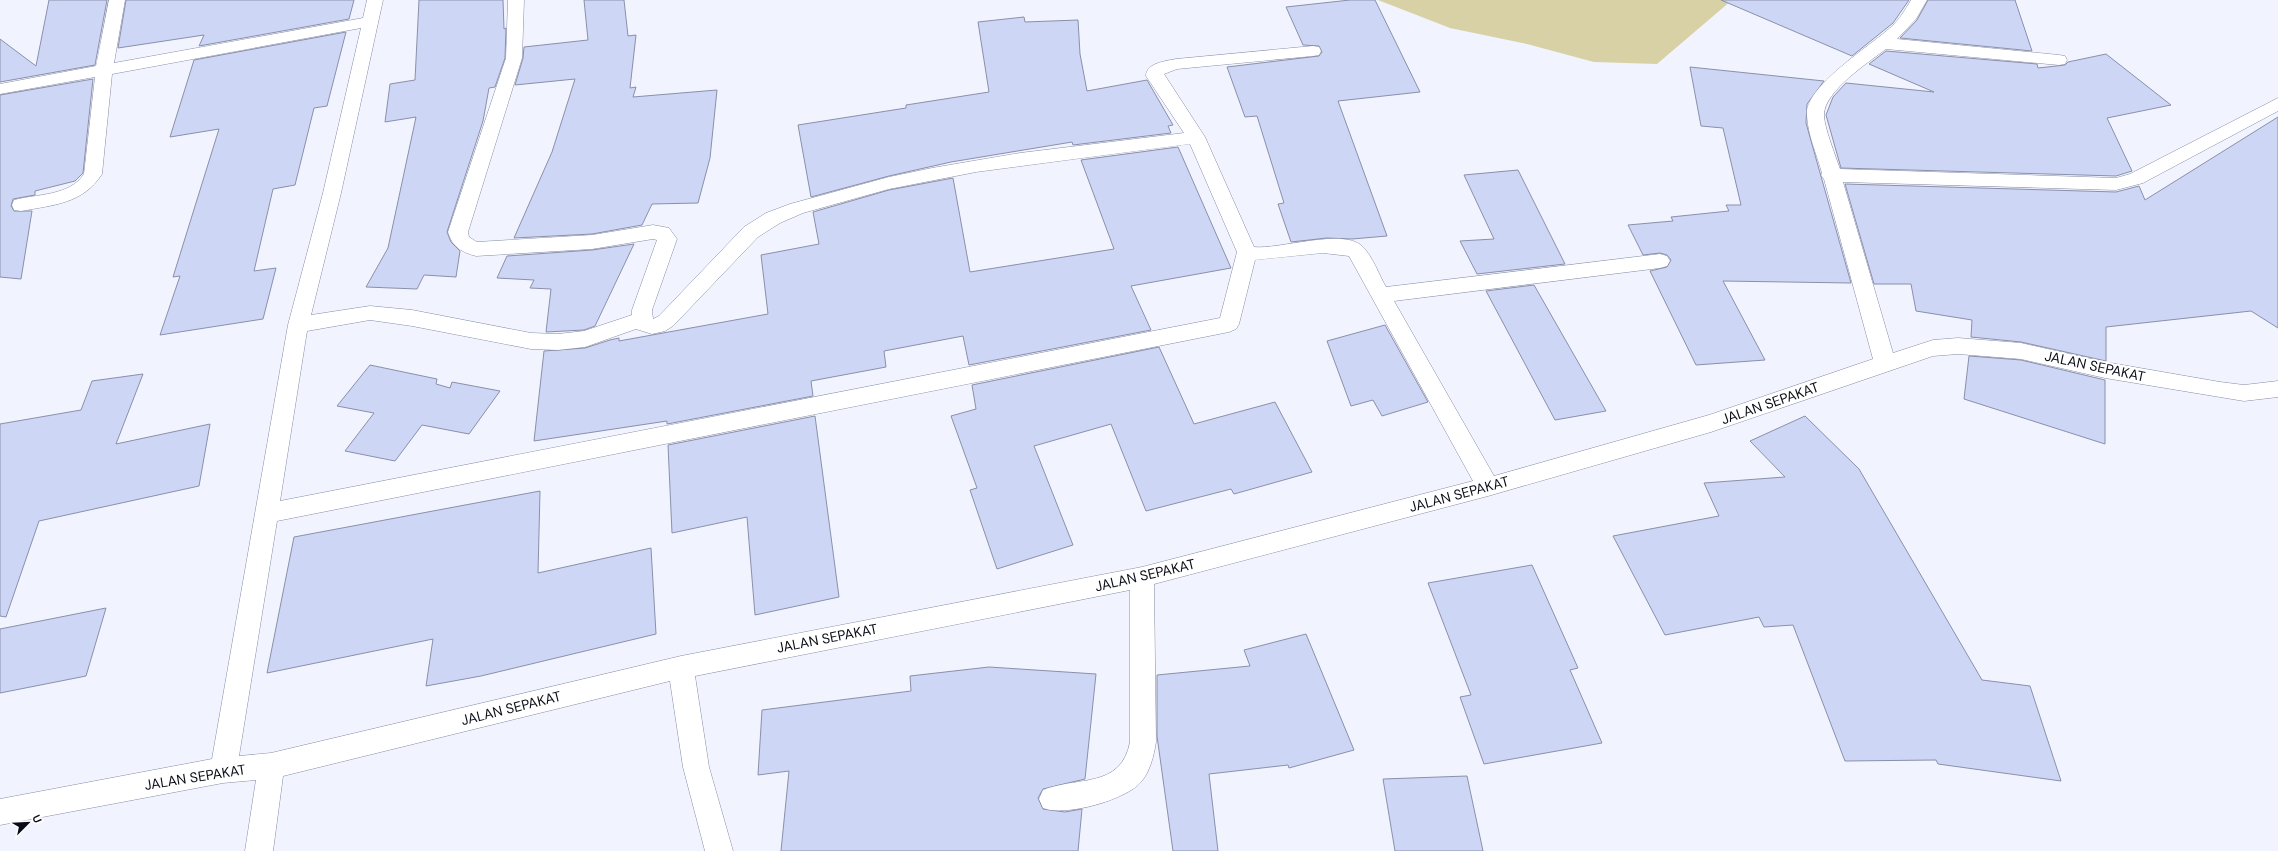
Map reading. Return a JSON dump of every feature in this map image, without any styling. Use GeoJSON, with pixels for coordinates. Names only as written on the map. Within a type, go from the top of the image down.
{"type":"FeatureCollection","features":[{"type":"Feature","properties":{"kind":"street"},"geometry":{"type":"LineString","coordinates":[[21,205],[69,193],[82,188],[90,180],[93,174],[104,69],[117,0]]}},
{"type":"Feature","properties":{"kind":"street"},"geometry":{"type":"LineString","coordinates":[[223,770],[298,325],[332,193],[375,0]]}},
{"type":"Feature","properties":{"kind":"street"},"geometry":{"type":"LineString","coordinates":[[516,0],[514,58],[458,232],[460,241],[465,246],[476,249],[592,242],[653,232],[662,232],[667,239],[666,244],[642,310],[643,324],[652,327],[666,321],[751,232],[763,222],[791,209],[893,181],[945,171],[1196,137]]}},
{"type":"Feature","properties":{"kind":"street"},"geometry":{"type":"LineString","coordinates":[[1885,362],[1830,175],[1818,132],[1815,115],[1816,107],[1833,84],[1906,21],[1919,0]]}},
{"type":"Feature","properties":{"kind":"street"},"geometry":{"type":"LineString","coordinates":[[0,89],[371,21]]}},
{"type":"Feature","properties":{"kind":"street"},"geometry":{"type":"LineString","coordinates":[[1882,42],[2059,60]]}},
{"type":"Feature","properties":{"kind":"street"},"geometry":{"type":"LineString","coordinates":[[267,513],[1229,324],[1247,252],[1196,137],[1157,80],[1156,72],[1176,64],[1313,50]]}},
{"type":"Feature","properties":{"kind":"street"},"geometry":{"type":"LineString","coordinates":[[1830,175],[2116,184],[2136,179],[2278,104]]}},
{"type":"Feature","properties":{"kind":"street"},"geometry":{"type":"LineString","coordinates":[[1247,252],[1257,254],[1338,246],[1352,248],[1359,254],[1488,487]]}},
{"type":"Feature","properties":{"kind":"street"},"geometry":{"type":"LineString","coordinates":[[1381,295],[1660,261]]}},
{"type":"Feature","properties":{"kind":"street"},"geometry":{"type":"LineString","coordinates":[[298,325],[370,313],[412,318],[531,341],[558,342],[599,335],[642,319]]}},
{"type":"Feature","properties":{"kind":"street","name":"JALAN SEPAKAT"},"geometry":{"type":"LineString","coordinates":[[0,812],[223,770],[271,766],[681,667],[1142,577],[1488,487],[1711,423],[1885,362],[1933,348],[1958,346],[1991,347],[2034,353],[2105,370],[2220,390],[2244,392],[2278,389]]}},
{"type":"Feature","properties":{"kind":"street"},"geometry":{"type":"LineString","coordinates":[[1053,799],[1105,788],[1121,781],[1132,774],[1139,761],[1143,742],[1142,577]]}},
{"type":"Feature","properties":{"kind":"street"},"geometry":{"type":"LineString","coordinates":[[681,667],[696,767],[719,851]]}},
{"type":"Feature","properties":{"kind":"street"},"geometry":{"type":"LineString","coordinates":[[259,851],[271,766]]}},
{"type":"Feature","properties":{"kind":"shaded area"},"geometry":{"type":"Polygon","coordinates":[[[1378,0],[1732,0],[1657,64],[1594,62],[1527,44],[1450,28],[1378,0]]]}},
{"type":"Feature","properties":{"kind":"building"},"geometry":{"type":"Polygon","coordinates":[[[49,0],[107,0],[95,65],[0,82],[0,39],[36,66],[49,0]]]}},
{"type":"Feature","properties":{"kind":"building"},"geometry":{"type":"Polygon","coordinates":[[[126,0],[354,0],[349,19],[199,46],[204,35],[118,48],[126,0]]]}},
{"type":"Feature","properties":{"kind":"building"},"geometry":{"type":"Polygon","coordinates":[[[419,0],[503,0],[504,29],[506,28],[505,58],[495,87],[489,88],[483,121],[447,232],[451,242],[460,251],[456,277],[424,275],[417,289],[366,287],[388,248],[416,117],[385,122],[390,84],[415,80],[419,0]]]}},
{"type":"Feature","properties":{"kind":"building"},"geometry":{"type":"Polygon","coordinates":[[[584,0],[624,0],[628,36],[636,35],[630,88],[636,87],[633,97],[717,90],[710,158],[698,203],[652,204],[642,225],[592,234],[514,238],[552,152],[575,79],[515,85],[523,58],[524,47],[588,40],[584,0]]]}},
{"type":"Feature","properties":{"kind":"building"},"geometry":{"type":"Polygon","coordinates":[[[1350,0],[1375,0],[1420,92],[1338,101],[1387,236],[1352,239],[1327,238],[1291,242],[1278,204],[1284,203],[1257,116],[1245,117],[1227,67],[1319,56],[1322,52],[1319,46],[1303,45],[1286,7],[1350,0]]]}},
{"type":"Feature","properties":{"kind":"building"},"geometry":{"type":"Polygon","coordinates":[[[1721,0],[1909,0],[1893,23],[1852,56],[1721,0]]]}},
{"type":"Feature","properties":{"kind":"building"},"geometry":{"type":"Polygon","coordinates":[[[1928,0],[2015,0],[2032,51],[1900,38],[1917,20],[1928,0]]]}},
{"type":"Feature","properties":{"kind":"building"},"geometry":{"type":"Polygon","coordinates":[[[1024,17],[1025,22],[1078,20],[1080,54],[1087,91],[1147,80],[1173,125],[1168,126],[1171,133],[1073,145],[1072,142],[951,162],[889,176],[811,197],[798,125],[906,108],[906,105],[989,92],[978,22],[1024,17]]]}},
{"type":"Feature","properties":{"kind":"building"},"geometry":{"type":"Polygon","coordinates":[[[346,32],[327,106],[314,108],[295,185],[273,189],[254,271],[276,268],[263,319],[160,335],[180,276],[173,277],[219,129],[170,137],[194,60],[346,32]]]}},
{"type":"Feature","properties":{"kind":"building"},"geometry":{"type":"Polygon","coordinates":[[[1886,51],[2037,64],[2038,68],[2065,65],[2068,62],[2106,54],[2171,105],[2107,118],[2132,171],[2116,176],[1841,168],[1826,115],[1833,97],[1846,83],[1934,92],[1869,64],[1886,51]]]}},
{"type":"Feature","properties":{"kind":"building"},"geometry":{"type":"Polygon","coordinates":[[[1690,67],[1824,81],[1807,104],[1806,123],[1851,283],[1723,281],[1765,360],[1696,365],[1650,271],[1667,267],[1671,260],[1667,255],[1660,253],[1643,255],[1628,225],[1673,221],[1671,217],[1729,211],[1726,205],[1741,205],[1723,128],[1701,126],[1690,67]]]}},
{"type":"Feature","properties":{"kind":"building"},"geometry":{"type":"Polygon","coordinates":[[[93,79],[83,173],[75,181],[35,191],[35,195],[13,199],[11,206],[14,211],[32,211],[21,279],[0,277],[0,95],[93,79]]]}},
{"type":"Feature","properties":{"kind":"building"},"geometry":{"type":"Polygon","coordinates":[[[2278,117],[2278,328],[2251,311],[2106,327],[2106,361],[2021,342],[1971,337],[1972,320],[1916,311],[1911,284],[1874,284],[1845,184],[2116,192],[2139,186],[2145,200],[2278,117]]]}},
{"type":"Feature","properties":{"kind":"building"},"geometry":{"type":"Polygon","coordinates":[[[1178,147],[1231,268],[1131,286],[1151,330],[969,365],[963,336],[884,351],[886,367],[811,381],[813,396],[667,424],[667,421],[534,441],[544,351],[585,348],[619,338],[619,341],[768,314],[761,255],[819,244],[813,212],[889,190],[953,178],[970,272],[1114,249],[1081,160],[1178,147]]]}},
{"type":"Feature","properties":{"kind":"building"},"geometry":{"type":"Polygon","coordinates":[[[1518,170],[1565,264],[1477,274],[1460,241],[1494,239],[1464,175],[1518,170]]]}},
{"type":"Feature","properties":{"kind":"building"},"geometry":{"type":"Polygon","coordinates":[[[634,244],[595,326],[584,330],[546,332],[551,289],[530,288],[534,280],[497,278],[507,256],[592,250],[634,244]]]}},
{"type":"Feature","properties":{"kind":"building"},"geometry":{"type":"Polygon","coordinates":[[[1534,285],[1606,411],[1555,420],[1486,291],[1534,285]]]}},
{"type":"Feature","properties":{"kind":"building"},"geometry":{"type":"Polygon","coordinates":[[[1385,325],[1428,402],[1382,416],[1373,400],[1351,406],[1327,341],[1385,325]]]}},
{"type":"Feature","properties":{"kind":"building"},"geometry":{"type":"Polygon","coordinates":[[[1159,347],[1194,424],[1275,402],[1312,472],[1234,494],[1231,489],[1146,511],[1111,424],[1034,446],[1073,545],[997,569],[970,490],[977,488],[951,416],[976,409],[972,385],[1159,347]]]}},
{"type":"Feature","properties":{"kind":"building"},"geometry":{"type":"Polygon","coordinates":[[[1969,356],[2021,360],[2105,380],[2105,444],[1964,399],[1969,356]]]}},
{"type":"Feature","properties":{"kind":"building"},"geometry":{"type":"Polygon","coordinates":[[[370,365],[437,379],[436,384],[450,388],[452,382],[500,391],[469,434],[422,425],[395,461],[345,451],[374,413],[337,406],[370,365]]]}},
{"type":"Feature","properties":{"kind":"building"},"geometry":{"type":"Polygon","coordinates":[[[143,374],[116,444],[210,424],[199,486],[39,521],[6,617],[0,616],[0,424],[81,410],[92,381],[143,374]]]}},
{"type":"Feature","properties":{"kind":"building"},"geometry":{"type":"Polygon","coordinates":[[[815,416],[839,597],[755,615],[747,517],[672,533],[668,445],[815,416]]]}},
{"type":"Feature","properties":{"kind":"building"},"geometry":{"type":"Polygon","coordinates":[[[1805,416],[1859,469],[1982,680],[2030,686],[2061,781],[1938,764],[1936,760],[1845,761],[1793,625],[1764,627],[1759,617],[1665,635],[1613,536],[1719,516],[1704,483],[1785,477],[1750,441],[1805,416]]]}},
{"type":"Feature","properties":{"kind":"building"},"geometry":{"type":"Polygon","coordinates":[[[540,491],[538,573],[651,548],[656,634],[481,676],[426,686],[433,639],[267,673],[294,537],[540,491]]]}},
{"type":"Feature","properties":{"kind":"building"},"geometry":{"type":"Polygon","coordinates":[[[1532,565],[1578,668],[1570,670],[1602,743],[1484,764],[1460,697],[1471,695],[1428,583],[1532,565]]]}},
{"type":"Feature","properties":{"kind":"building"},"geometry":{"type":"Polygon","coordinates":[[[106,608],[86,676],[0,693],[0,629],[106,608]]]}},
{"type":"Feature","properties":{"kind":"building"},"geometry":{"type":"Polygon","coordinates":[[[1306,634],[1354,750],[1289,768],[1288,765],[1209,774],[1218,851],[1173,851],[1157,736],[1157,675],[1250,666],[1244,650],[1306,634]]]}},
{"type":"Feature","properties":{"kind":"building"},"geometry":{"type":"Polygon","coordinates":[[[989,667],[1096,674],[1085,779],[1043,789],[1038,798],[1043,809],[1065,812],[1082,809],[1078,851],[781,851],[789,771],[758,775],[762,710],[911,691],[910,676],[989,667]]]}},
{"type":"Feature","properties":{"kind":"building"},"geometry":{"type":"Polygon","coordinates":[[[1467,776],[1483,851],[1395,851],[1383,779],[1467,776]]]}}]}
